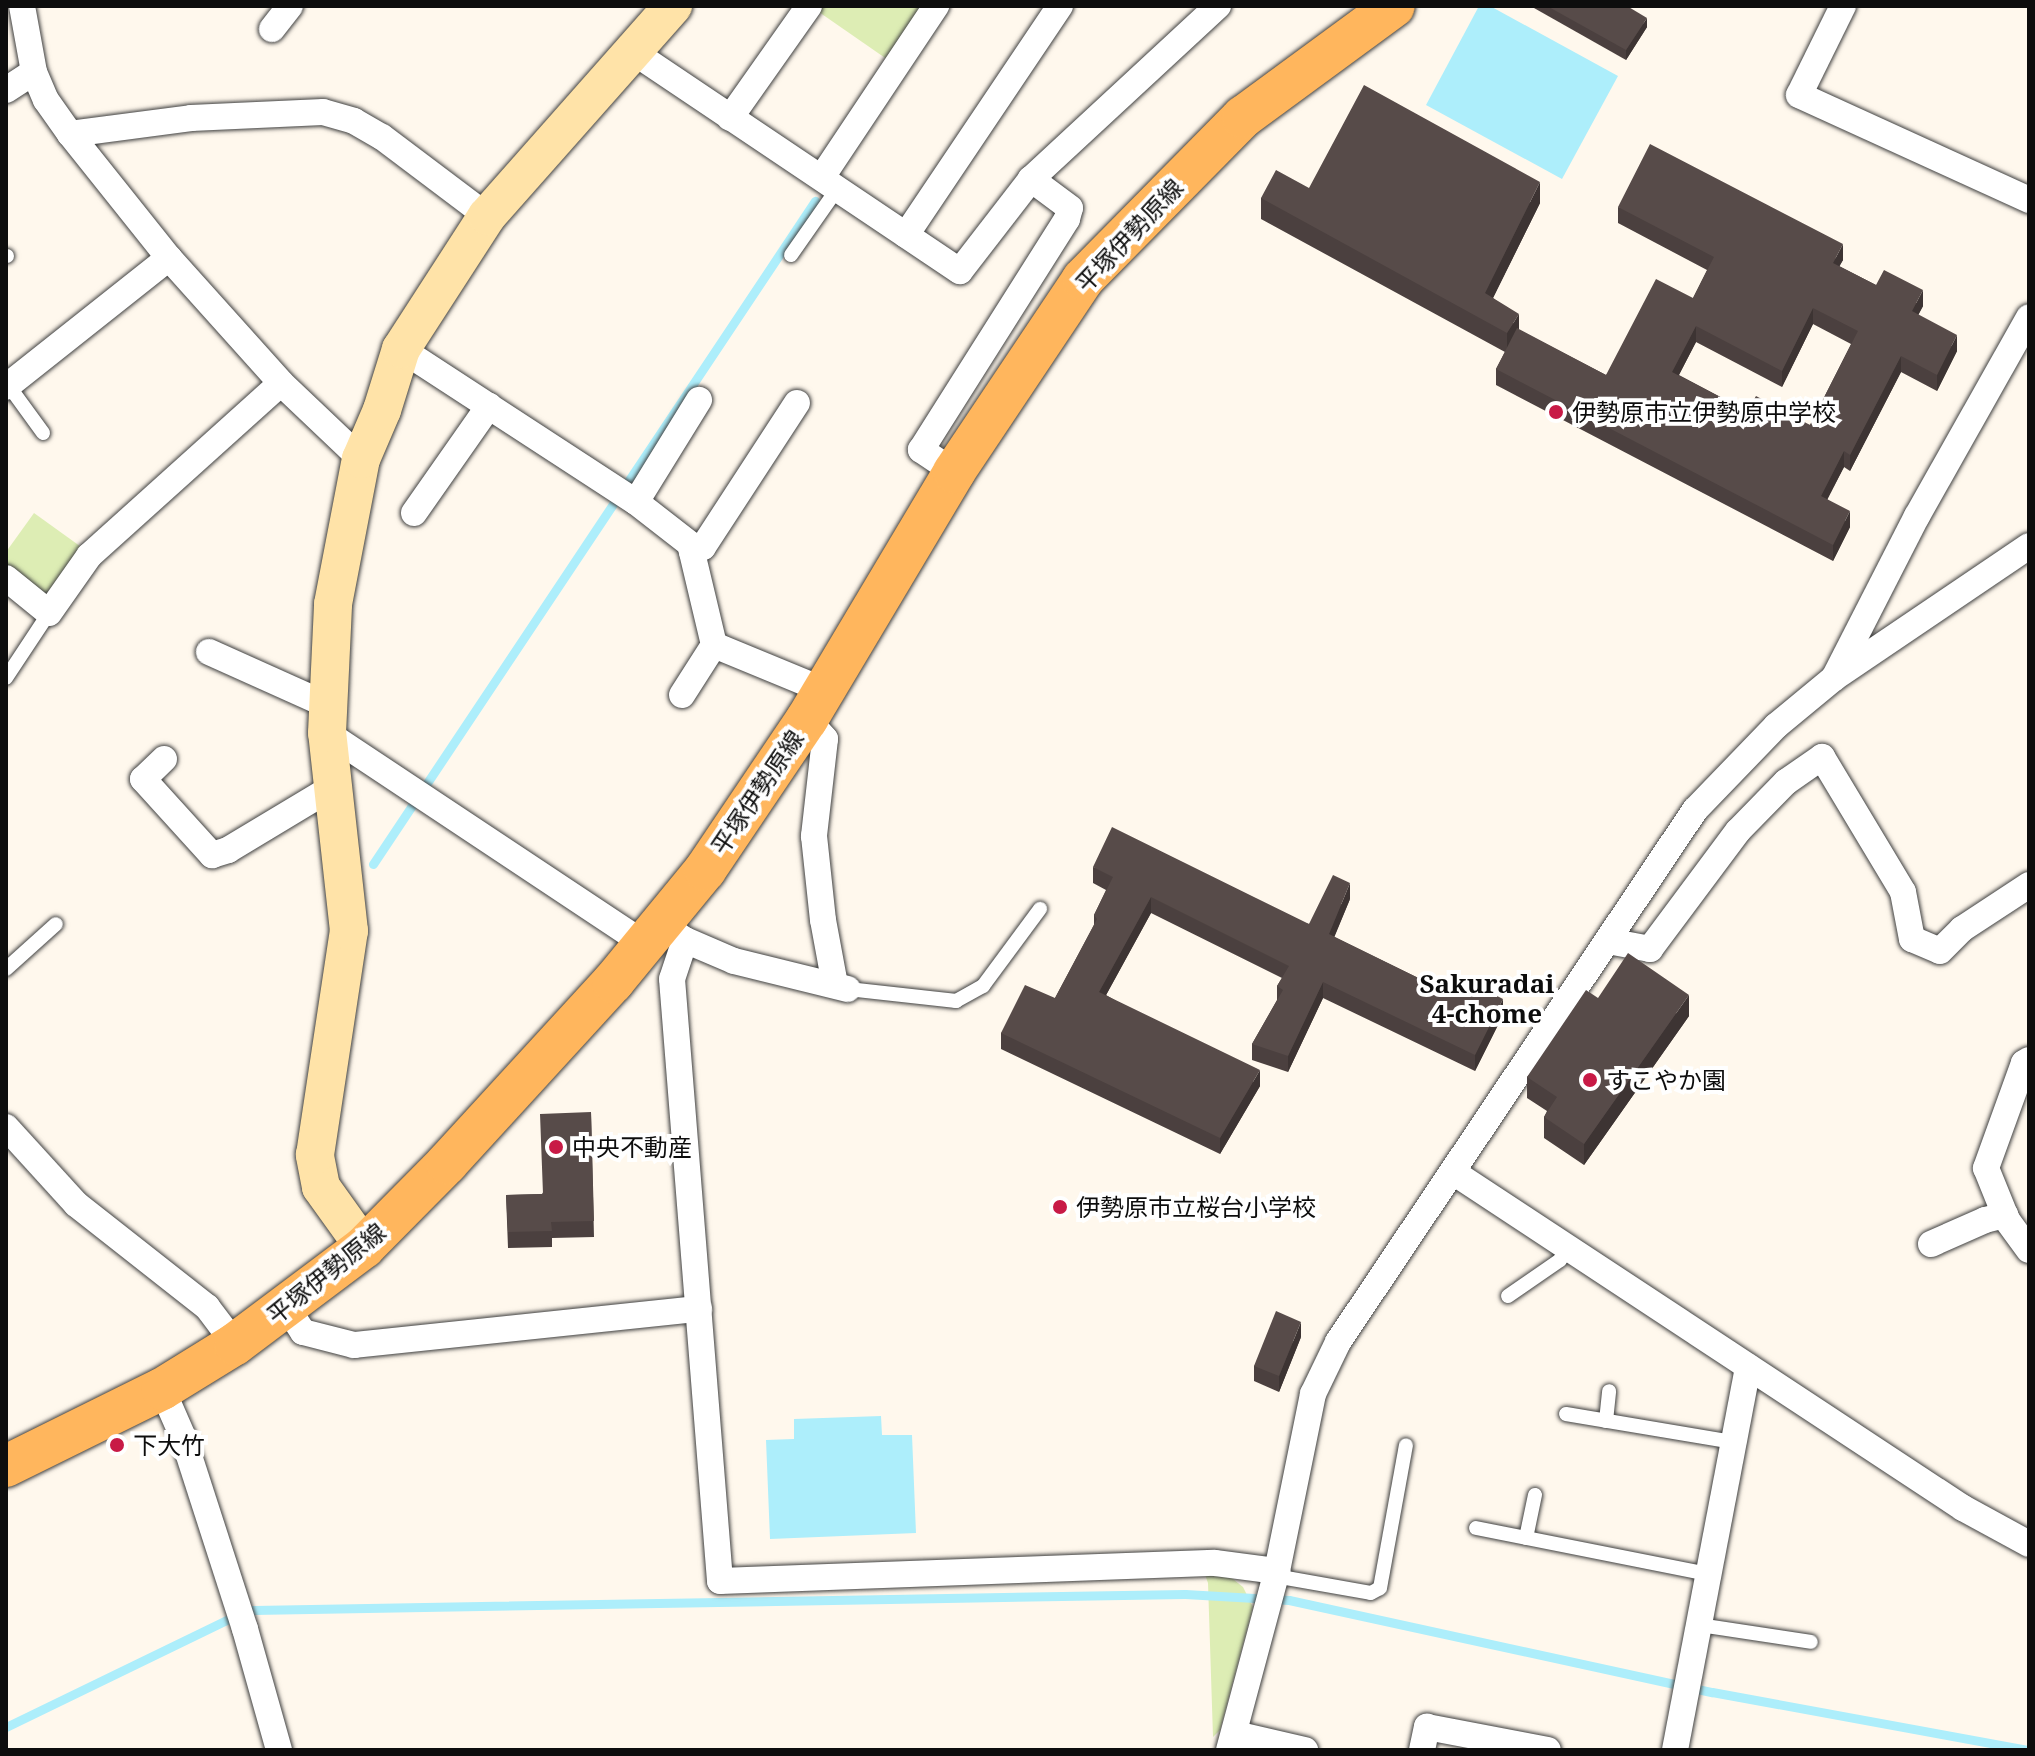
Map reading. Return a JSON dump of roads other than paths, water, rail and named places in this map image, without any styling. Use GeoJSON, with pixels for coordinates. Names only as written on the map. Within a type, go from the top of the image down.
{"type":"FeatureCollection","features":[{"type":"Feature","properties":{"kind":"main road","name":"平塚伊勢原線"},"geometry":{"type":"LineString","coordinates":[[6,1466],[162,1389],[235,1344],[364,1247],[664,936],[815,704],[954,472],[1083,279],[1243,117],[1394,6]]}},
{"type":"Feature","properties":{"kind":"street"},"geometry":{"type":"LineString","coordinates":[[22,6],[34,72],[46,100],[70,134],[169,258],[281,383],[361,459]]}},
{"type":"Feature","properties":{"kind":"street"},"geometry":{"type":"LineString","coordinates":[[272,29],[290,6]]}},
{"type":"Feature","properties":{"kind":"street"},"geometry":{"type":"LineString","coordinates":[[364,1247],[321,1187],[315,1155],[349,931],[328,720],[333,604],[361,459],[382,410],[401,349],[487,216],[673,6]]}},
{"type":"Feature","properties":{"kind":"street"},"geometry":{"type":"LineString","coordinates":[[730,118],[809,6]]}},
{"type":"Feature","properties":{"kind":"street"},"geometry":{"type":"LineString","coordinates":[[830,182],[936,6]]}},
{"type":"Feature","properties":{"kind":"street"},"geometry":{"type":"LineString","coordinates":[[906,235],[1060,6]]}},
{"type":"Feature","properties":{"kind":"street"},"geometry":{"type":"LineString","coordinates":[[1843,6],[1799,95],[2029,200]]}},
{"type":"Feature","properties":{"kind":"street"},"geometry":{"type":"LineString","coordinates":[[632,51],[960,271],[1031,179],[1215,7]]}},
{"type":"Feature","properties":{"kind":"street"},"geometry":{"type":"LineString","coordinates":[[6,90],[34,72]]}},
{"type":"Feature","properties":{"kind":"street"},"geometry":{"type":"LineString","coordinates":[[70,134],[191,118],[323,112],[354,121],[382,137],[487,216]]}},
{"type":"Feature","properties":{"kind":"street"},"geometry":{"type":"LineString","coordinates":[[954,472],[921,450],[1070,208],[1031,179]]}},
{"type":"Feature","properties":{"kind":"street"},"geometry":{"type":"LineString","coordinates":[[7,385],[169,258]]}},
{"type":"Feature","properties":{"kind":"street"},"geometry":{"type":"LineString","coordinates":[[1834,678],[1917,516],[2029,317]]}},
{"type":"Feature","properties":{"kind":"street"},"geometry":{"type":"LineString","coordinates":[[401,349],[636,502],[690,544],[714,645],[682,695]]}},
{"type":"Feature","properties":{"kind":"street"},"geometry":{"type":"LineString","coordinates":[[6,578],[49,613],[89,556],[281,383]]}},
{"type":"Feature","properties":{"kind":"street"},"geometry":{"type":"LineString","coordinates":[[636,502],[699,400]]}},
{"type":"Feature","properties":{"kind":"street"},"geometry":{"type":"LineString","coordinates":[[692,552],[703,547],[797,403]]}},
{"type":"Feature","properties":{"kind":"street"},"geometry":{"type":"LineString","coordinates":[[414,513],[489,406]]}},
{"type":"Feature","properties":{"kind":"street"},"geometry":{"type":"LineString","coordinates":[[1305,1750],[1232,1742],[1276,1574],[1313,1394],[1338,1342],[1695,810],[1776,726],[1834,678],[2029,546]]}},
{"type":"Feature","properties":{"kind":"street"},"geometry":{"type":"LineString","coordinates":[[209,652],[328,720],[664,936],[734,961],[842,987],[823,920],[814,836],[825,739],[815,704],[714,645]]}},
{"type":"Feature","properties":{"kind":"street"},"geometry":{"type":"LineString","coordinates":[[1608,941],[1650,949],[1738,831],[1786,782],[1822,757],[1903,892],[1912,939],[1940,951],[1962,929],[2029,885]]}},
{"type":"Feature","properties":{"kind":"street"},"geometry":{"type":"LineString","coordinates":[[164,759],[138,783],[212,855],[228,850],[333,787]]}},
{"type":"Feature","properties":{"kind":"street"},"geometry":{"type":"LineString","coordinates":[[664,936],[672,979],[720,1581],[1215,1563],[1276,1574]]}},
{"type":"Feature","properties":{"kind":"street"},"geometry":{"type":"LineString","coordinates":[[2029,1060],[2024,1063],[1986,1168],[2005,1215],[2029,1250]]}},
{"type":"Feature","properties":{"kind":"street"},"geometry":{"type":"LineString","coordinates":[[6,1127],[76,1204],[207,1307],[235,1344]]}},
{"type":"Feature","properties":{"kind":"street"},"geometry":{"type":"LineString","coordinates":[[1453,1172],[1963,1508],[2029,1544]]}},
{"type":"Feature","properties":{"kind":"street"},"geometry":{"type":"LineString","coordinates":[[1931,1244],[1985,1220],[2005,1215]]}},
{"type":"Feature","properties":{"kind":"street"},"geometry":{"type":"LineString","coordinates":[[286,1306],[303,1332],[354,1345],[699,1309]]}},
{"type":"Feature","properties":{"kind":"street"},"geometry":{"type":"LineString","coordinates":[[1675,1750],[1748,1367]]}},
{"type":"Feature","properties":{"kind":"street"},"geometry":{"type":"LineString","coordinates":[[162,1389],[183,1437],[245,1629],[279,1750]]}},
{"type":"Feature","properties":{"kind":"street"},"geometry":{"type":"LineString","coordinates":[[1422,1750],[1427,1727],[1548,1750]]}},
{"type":"Feature","properties":{"kind":"lane"},"geometry":{"type":"LineString","coordinates":[[791,255],[830,182]]}},
{"type":"Feature","properties":{"kind":"lane"},"geometry":{"type":"LineString","coordinates":[[7,385],[43,433]]}},
{"type":"Feature","properties":{"kind":"lane"},"geometry":{"type":"LineString","coordinates":[[6,678],[49,613]]}},
{"type":"Feature","properties":{"kind":"lane"},"geometry":{"type":"LineString","coordinates":[[842,987],[956,1001],[983,986],[1040,909]]}},
{"type":"Feature","properties":{"kind":"lane"},"geometry":{"type":"LineString","coordinates":[[6,969],[56,924]]}},
{"type":"Feature","properties":{"kind":"lane"},"geometry":{"type":"LineString","coordinates":[[1508,1296],[1560,1260],[1568,1248]]}},
{"type":"Feature","properties":{"kind":"lane"},"geometry":{"type":"LineString","coordinates":[[1606,1421],[1609,1391]]}},
{"type":"Feature","properties":{"kind":"lane"},"geometry":{"type":"LineString","coordinates":[[1566,1414],[1734,1442]]}},
{"type":"Feature","properties":{"kind":"lane"},"geometry":{"type":"LineString","coordinates":[[1276,1574],[1371,1593],[1380,1588],[1406,1445]]}},
{"type":"Feature","properties":{"kind":"lane"},"geometry":{"type":"LineString","coordinates":[[1526,1538],[1535,1495]]}},
{"type":"Feature","properties":{"kind":"lane"},"geometry":{"type":"LineString","coordinates":[[1476,1528],[1709,1574]]}},
{"type":"Feature","properties":{"kind":"lane"},"geometry":{"type":"LineString","coordinates":[[1699,1625],[1811,1642]]}},
{"type":"Feature","properties":{"kind":"water"},"geometry":{"type":"Polygon","coordinates":[[[1479,6],[1490,6],[1618,76],[1562,179],[1426,105],[1479,6]]]}},
{"type":"Feature","properties":{"kind":"water"},"geometry":{"type":"Polygon","coordinates":[[[881,1416],[882,1435],[912,1435],[916,1533],[770,1539],[766,1440],[794,1439],[794,1419],[881,1416]]]}},
{"type":"Feature","properties":{"kind":"waterway"},"geometry":{"type":"LineString","coordinates":[[373,864],[815,201]]}},
{"type":"Feature","properties":{"kind":"waterway"},"geometry":{"type":"LineString","coordinates":[[6,1727],[247,1610],[1185,1594],[1289,1600],[1712,1692],[2029,1750]]}},
{"type":"Feature","properties":{"kind":"place","name":"伊勢原市立伊勢原中学校"},"geometry":{"type":"Point","coordinates":[1556,412]}},
{"type":"Feature","properties":{"kind":"place","name":"すこやか園"},"geometry":{"type":"Point","coordinates":[1590,1080]}},
{"type":"Feature","properties":{"kind":"place","name":"中央不動産"},"geometry":{"type":"Point","coordinates":[556,1147]}},
{"type":"Feature","properties":{"kind":"place","name":"伊勢原市立桜台小学校"},"geometry":{"type":"Point","coordinates":[1060,1207]}},
{"type":"Feature","properties":{"kind":"place","name":"下大竹"},"geometry":{"type":"Point","coordinates":[117,1445]}},
{"type":"Feature","properties":{"kind":"district","name":"Sakuradai 4-chome"},"geometry":{"type":"Point","coordinates":[1487,999]}}]}
